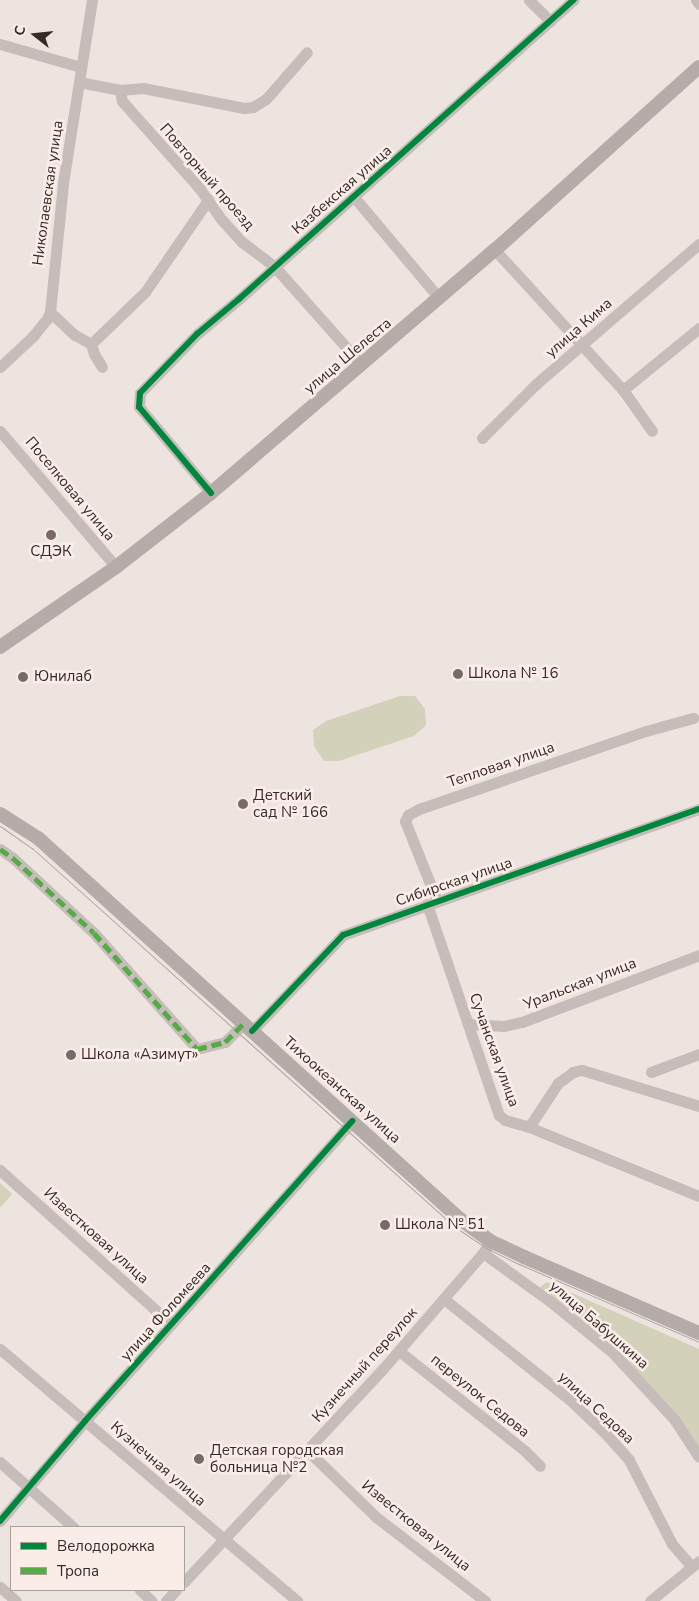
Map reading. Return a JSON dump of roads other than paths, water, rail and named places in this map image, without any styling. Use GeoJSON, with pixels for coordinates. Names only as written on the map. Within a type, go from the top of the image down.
{"type":"FeatureCollection","features":[{"type":"Feature","properties":{"kind":"main road","name":"улица Шелеста"},"geometry":{"type":"LineString","coordinates":[[0,647],[116,567],[211,493],[495,250],[699,67]]}},
{"type":"Feature","properties":{"kind":"main road","name":"Тихоокеанская улица"},"geometry":{"type":"LineString","coordinates":[[0,814],[38,838],[460,1219],[487,1247],[699,1333]]}},
{"type":"Feature","properties":{"kind":"street","name":"Николаевская улица"},"geometry":{"type":"LineString","coordinates":[[50,312],[63,182],[92,0]]}},
{"type":"Feature","properties":{"kind":"street"},"geometry":{"type":"LineString","coordinates":[[529,0],[550,21]]}},
{"type":"Feature","properties":{"kind":"street","name":"Казбекская улица"},"geometry":{"type":"LineString","coordinates":[[211,493],[140,407],[140,393],[197,334],[354,197],[574,0]]}},
{"type":"Feature","properties":{"kind":"street"},"geometry":{"type":"LineString","coordinates":[[696,0],[699,4]]}},
{"type":"Feature","properties":{"kind":"street"},"geometry":{"type":"LineString","coordinates":[[0,44],[81,67]]}},
{"type":"Feature","properties":{"kind":"street"},"geometry":{"type":"LineString","coordinates":[[79,82],[120,90],[143,88],[244,108],[252,107],[266,99],[307,52]]}},
{"type":"Feature","properties":{"kind":"street","name":"Повторный проезд"},"geometry":{"type":"LineString","coordinates":[[120,90],[122,101],[242,242],[274,266],[362,365]]}},
{"type":"Feature","properties":{"kind":"street"},"geometry":{"type":"LineString","coordinates":[[354,197],[439,298]]}},
{"type":"Feature","properties":{"kind":"street"},"geometry":{"type":"LineString","coordinates":[[91,344],[145,292],[208,200]]}},
{"type":"Feature","properties":{"kind":"street","name":"улица Кима"},"geometry":{"type":"LineString","coordinates":[[482,438],[536,384],[699,244]]}},
{"type":"Feature","properties":{"kind":"street"},"geometry":{"type":"LineString","coordinates":[[495,250],[622,390],[652,431]]}},
{"type":"Feature","properties":{"kind":"street"},"geometry":{"type":"LineString","coordinates":[[0,367],[33,336],[47,319],[50,312],[75,335],[91,344],[94,354],[102,367]]}},
{"type":"Feature","properties":{"kind":"street"},"geometry":{"type":"LineString","coordinates":[[622,390],[699,328]]}},
{"type":"Feature","properties":{"kind":"street","name":"Поселковая улица"},"geometry":{"type":"LineString","coordinates":[[2,437],[116,567]]}},
{"type":"Feature","properties":{"kind":"street","name":"Тепловая улица"},"geometry":{"type":"LineString","coordinates":[[432,902],[405,821],[408,815],[419,809],[693,718]]}},
{"type":"Feature","properties":{"kind":"street","name":"Сибирская улица"},"geometry":{"type":"LineString","coordinates":[[0,849],[94,933],[197,1049],[225,1042],[248,1027],[343,935],[699,809]]}},
{"type":"Feature","properties":{"kind":"street","name":"Сучанская улица"},"geometry":{"type":"LineString","coordinates":[[432,902],[468,1024],[500,1115],[505,1120],[529,1127],[699,1196]]}},
{"type":"Feature","properties":{"kind":"street","name":"Уральская улица"},"geometry":{"type":"LineString","coordinates":[[468,1024],[504,1026],[522,1022],[699,955]]}},
{"type":"Feature","properties":{"kind":"street"},"geometry":{"type":"LineString","coordinates":[[651,1072],[699,1054]]}},
{"type":"Feature","properties":{"kind":"street"},"geometry":{"type":"LineString","coordinates":[[529,1127],[558,1083],[573,1072],[582,1070],[699,1106]]}},
{"type":"Feature","properties":{"kind":"street","name":"улица Фоломеева"},"geometry":{"type":"LineString","coordinates":[[0,1520],[85,1420],[352,1121]]}},
{"type":"Feature","properties":{"kind":"street","name":"Известковая улица"},"geometry":{"type":"LineString","coordinates":[[0,1170],[171,1324]]}},
{"type":"Feature","properties":{"kind":"street","name":"Кузнечный переулок"},"geometry":{"type":"LineString","coordinates":[[185,1581],[400,1351],[487,1247]]}},
{"type":"Feature","properties":{"kind":"street","name":"улица Бабушкина"},"geometry":{"type":"LineString","coordinates":[[487,1247],[613,1353],[674,1419],[699,1457]]}},
{"type":"Feature","properties":{"kind":"street","name":"улица Седова"},"geometry":{"type":"LineString","coordinates":[[444,1299],[570,1400],[605,1433],[629,1460],[672,1544],[696,1564]]}},
{"type":"Feature","properties":{"kind":"street","name":"Кузнечная улица"},"geometry":{"type":"LineString","coordinates":[[0,1349],[297,1601]]}},
{"type":"Feature","properties":{"kind":"street","name":"переулок Седова"},"geometry":{"type":"LineString","coordinates":[[400,1351],[525,1451],[540,1466]]}},
{"type":"Feature","properties":{"kind":"street","name":"Известковая улица"},"geometry":{"type":"LineString","coordinates":[[308,1451],[376,1517],[485,1601]]}},
{"type":"Feature","properties":{"kind":"street"},"geometry":{"type":"LineString","coordinates":[[0,1462],[72,1526]]}},
{"type":"Feature","properties":{"kind":"street"},"geometry":{"type":"LineString","coordinates":[[650,1601],[696,1564]]}},
{"type":"Feature","properties":{"kind":"street"},"geometry":{"type":"LineString","coordinates":[[0,1587],[16,1601]]}},
{"type":"Feature","properties":{"kind":"street"},"geometry":{"type":"LineString","coordinates":[[141,1591],[152,1601]]}},
{"type":"Feature","properties":{"kind":"street"},"geometry":{"type":"LineString","coordinates":[[166,1601],[175,1591]]}},
{"type":"Feature","properties":{"kind":"tram line"},"geometry":{"type":"LineString","coordinates":[[0,826],[32,848],[455,1227],[486,1248],[519,1264],[699,1342]]}},
{"type":"Feature","properties":{"kind":"place","name":"СДЭК"},"geometry":{"type":"Point","coordinates":[51,535]}},
{"type":"Feature","properties":{"kind":"place","name":"Школа № 16"},"geometry":{"type":"Point","coordinates":[458,674]}},
{"type":"Feature","properties":{"kind":"place","name":"Юнилаб"},"geometry":{"type":"Point","coordinates":[23,677]}},
{"type":"Feature","properties":{"kind":"place","name":"Детский сад № 166"},"geometry":{"type":"Point","coordinates":[243,804]}},
{"type":"Feature","properties":{"kind":"place","name":"Школа «Азимут»"},"geometry":{"type":"Point","coordinates":[71,1055]}},
{"type":"Feature","properties":{"kind":"place","name":"Школа № 51"},"geometry":{"type":"Point","coordinates":[385,1225]}},
{"type":"Feature","properties":{"kind":"place","name":"Детская городская больница №2"},"geometry":{"type":"Point","coordinates":[199,1459]}}]}
